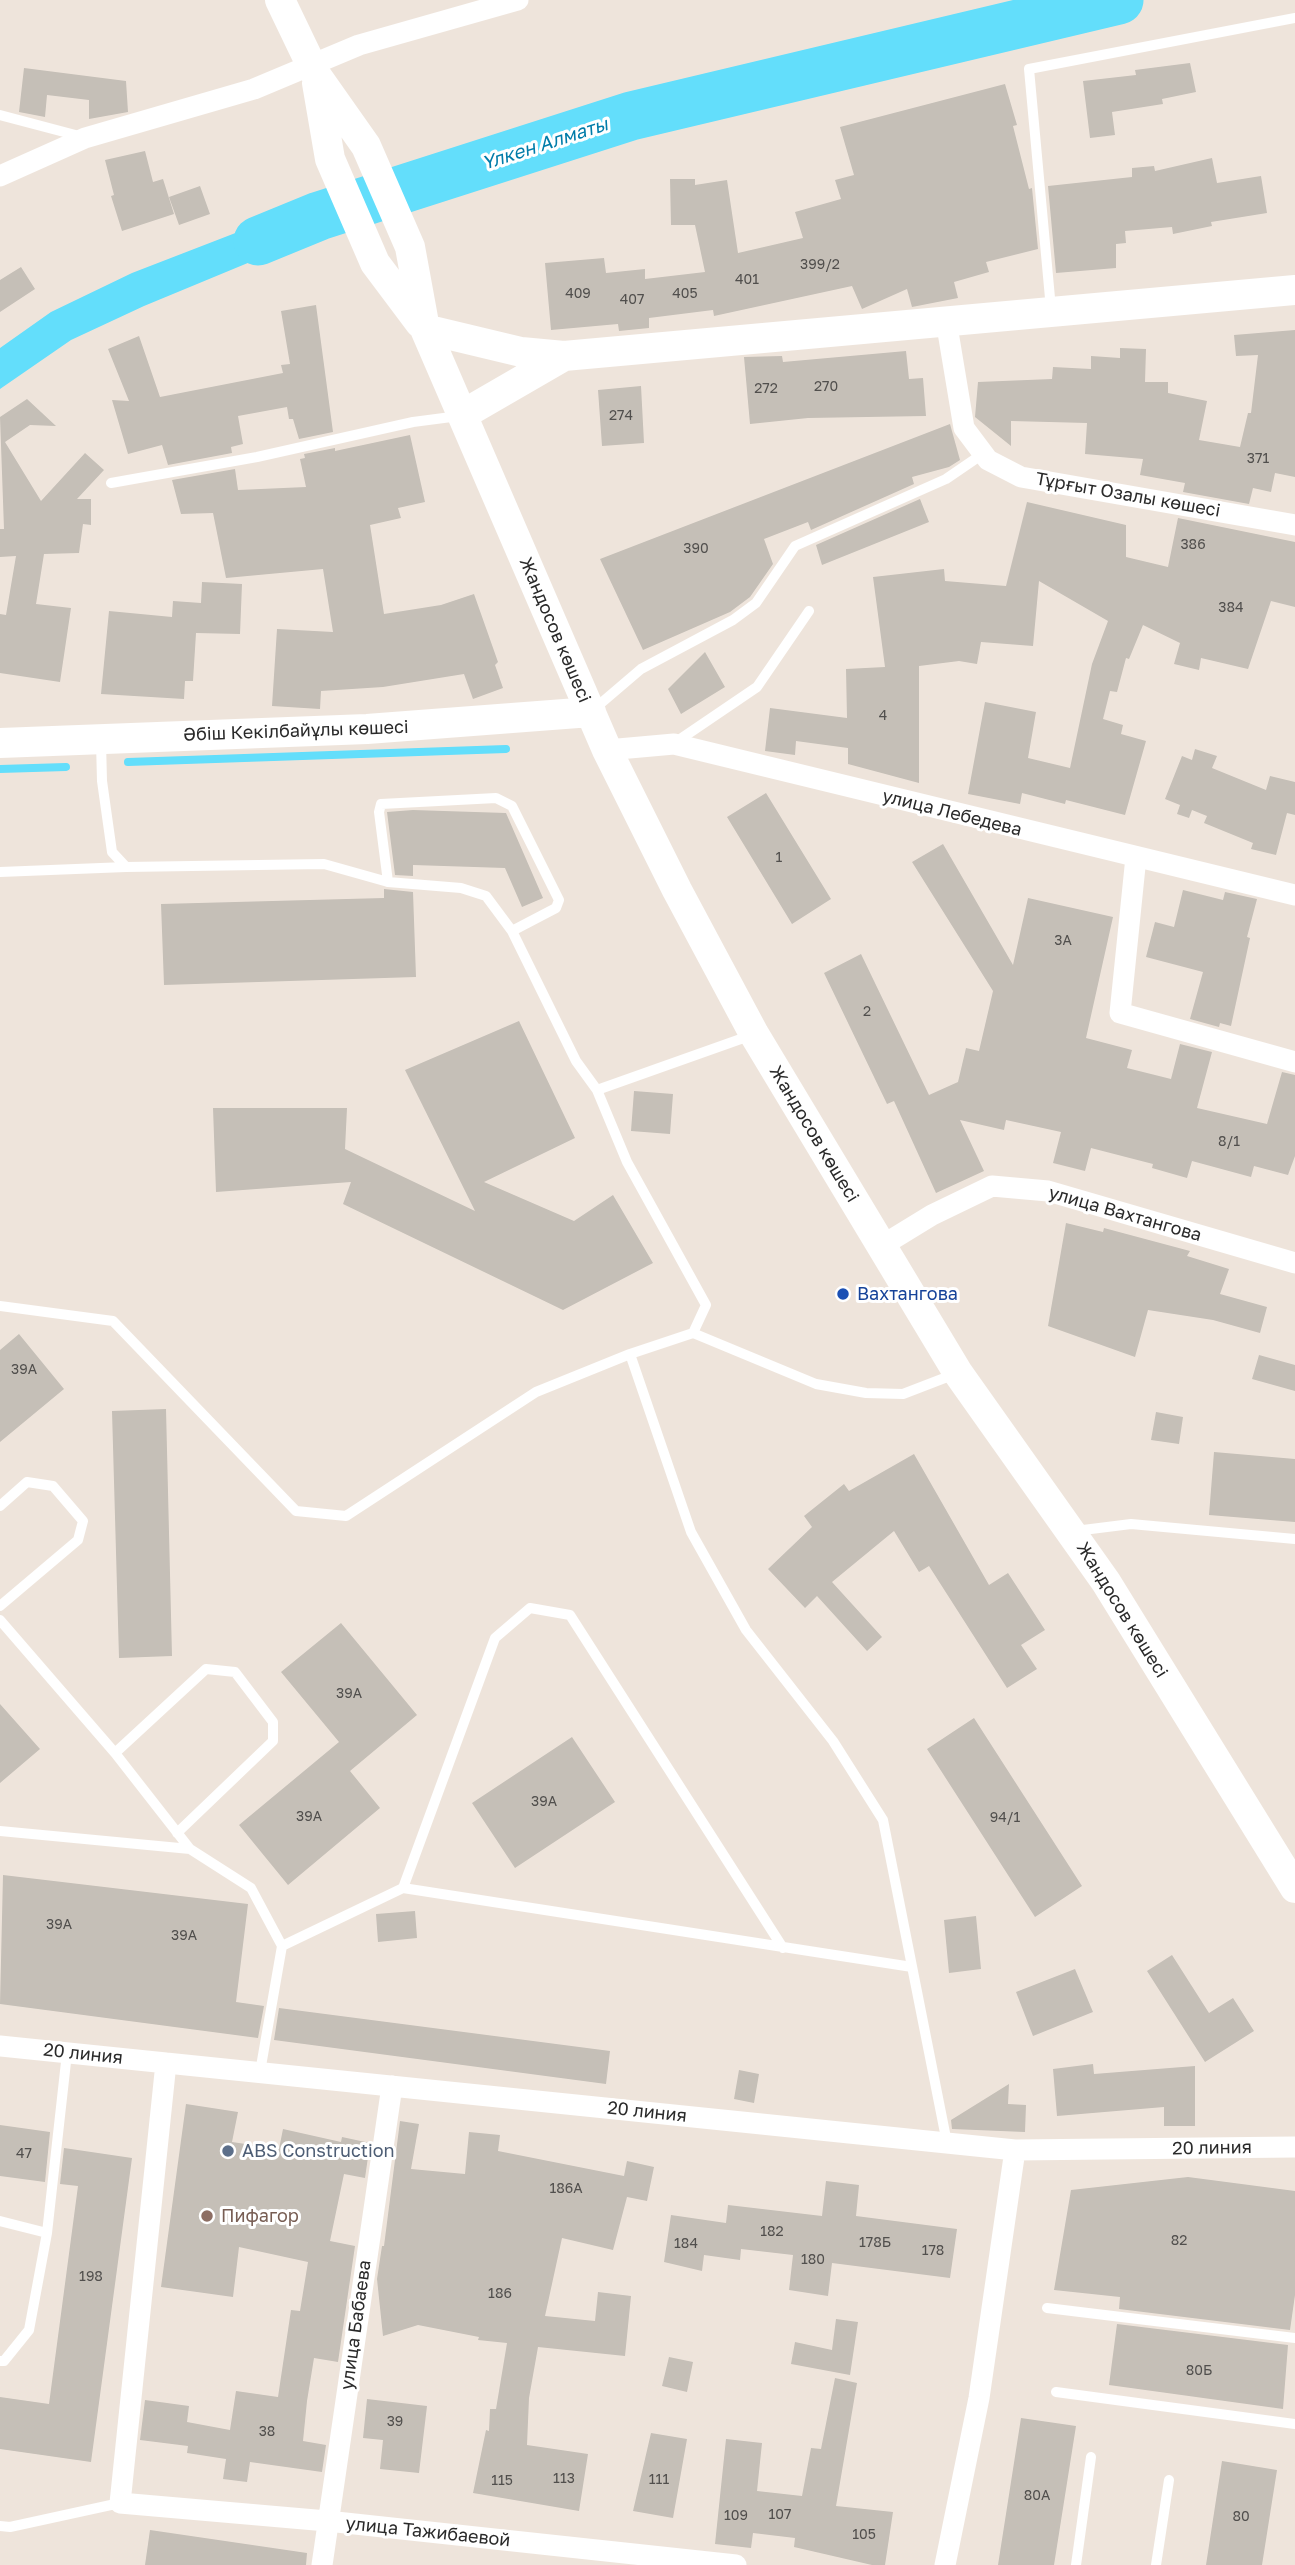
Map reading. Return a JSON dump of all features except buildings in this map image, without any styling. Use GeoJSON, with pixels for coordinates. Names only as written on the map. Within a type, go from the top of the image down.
{"type":"FeatureCollection","features":[{"type":"Feature","properties":{"kind":"main road","name":"Жандосов көшесі"},"geometry":{"type":"LineString","coordinates":[[280,0],[314,70],[366,146],[410,247],[425,329],[607,750],[677,890],[754,1034],[958,1373],[1073,1532],[1295,1888]]}},
{"type":"Feature","properties":{"kind":"main road","name":"Жандосов көшесі"},"geometry":{"type":"LineString","coordinates":[[314,70],[330,159],[375,263],[425,329]]}},
{"type":"Feature","properties":{"kind":"main road"},"geometry":{"type":"LineString","coordinates":[[425,329],[520,352],[564,356],[1295,290]]}},
{"type":"Feature","properties":{"kind":"main road"},"geometry":{"type":"LineString","coordinates":[[462,415],[564,356]]}},
{"type":"Feature","properties":{"kind":"main road","name":"Әбіш Кекілбайұлы көшесі"},"geometry":{"type":"LineString","coordinates":[[0,743],[367,729],[591,712]]}},
{"type":"Feature","properties":{"kind":"street"},"geometry":{"type":"LineString","coordinates":[[0,176],[85,138],[314,70],[359,45],[518,0]]}},
{"type":"Feature","properties":{"kind":"street","name":"Тұрғыт Озалы көшесі"},"geometry":{"type":"LineString","coordinates":[[946,320],[964,428],[988,460],[1021,477],[1295,525]]}},
{"type":"Feature","properties":{"kind":"street","name":"улица Лебедева"},"geometry":{"type":"LineString","coordinates":[[607,750],[674,744],[1295,895]]}},
{"type":"Feature","properties":{"kind":"street"},"geometry":{"type":"LineString","coordinates":[[1136,857],[1120,1013],[1295,1062]]}},
{"type":"Feature","properties":{"kind":"street","name":"улица Вахтангова"},"geometry":{"type":"LineString","coordinates":[[883,1245],[932,1215],[992,1186],[1048,1191],[1295,1263]]}},
{"type":"Feature","properties":{"kind":"street","name":"20 линия"},"geometry":{"type":"LineString","coordinates":[[0,2046],[1015,2150],[1295,2147]]}},
{"type":"Feature","properties":{"kind":"street"},"geometry":{"type":"LineString","coordinates":[[120,2503],[166,2063]]}},
{"type":"Feature","properties":{"kind":"street","name":"улица Бабаева"},"geometry":{"type":"LineString","coordinates":[[322,2565],[392,2086]]}},
{"type":"Feature","properties":{"kind":"street"},"geometry":{"type":"LineString","coordinates":[[946,2565],[979,2398],[1015,2150]]}},
{"type":"Feature","properties":{"kind":"street","name":"улица Тажибаевой"},"geometry":{"type":"LineString","coordinates":[[120,2503],[327,2521],[736,2565]]}},
{"type":"Feature","properties":{"kind":"lane"},"geometry":{"type":"LineString","coordinates":[[1052,310],[1029,69],[1295,18]]}},
{"type":"Feature","properties":{"kind":"lane"},"geometry":{"type":"LineString","coordinates":[[0,115],[85,138]]}},
{"type":"Feature","properties":{"kind":"lane"},"geometry":{"type":"LineString","coordinates":[[111,482],[257,457],[413,422],[462,415]]}},
{"type":"Feature","properties":{"kind":"lane"},"geometry":{"type":"LineString","coordinates":[[591,712],[641,669],[733,620],[756,603],[795,546],[946,478],[984,453]]}},
{"type":"Feature","properties":{"kind":"lane"},"geometry":{"type":"LineString","coordinates":[[674,744],[757,687],[809,611]]}},
{"type":"Feature","properties":{"kind":"lane"},"geometry":{"type":"LineString","coordinates":[[101,739],[102,781],[112,852],[126,867]]}},
{"type":"Feature","properties":{"kind":"lane"},"geometry":{"type":"LineString","coordinates":[[388,882],[380,826],[381,804],[469,799],[505,800],[512,806],[559,901],[556,908],[512,931]]}},
{"type":"Feature","properties":{"kind":"lane"},"geometry":{"type":"LineString","coordinates":[[0,872],[324,864],[388,882],[460,888],[486,896],[512,931],[576,1061],[597,1090],[627,1162],[706,1305],[693,1333]]}},
{"type":"Feature","properties":{"kind":"lane"},"geometry":{"type":"LineString","coordinates":[[597,1090],[754,1034]]}},
{"type":"Feature","properties":{"kind":"lane"},"geometry":{"type":"LineString","coordinates":[[0,1306],[113,1321],[296,1511],[346,1516],[536,1392],[630,1354],[693,1333],[816,1384],[866,1393],[904,1394],[958,1373]]}},
{"type":"Feature","properties":{"kind":"lane"},"geometry":{"type":"LineString","coordinates":[[630,1354],[691,1532],[746,1630],[833,1741],[883,1820],[947,2143]]}},
{"type":"Feature","properties":{"kind":"lane"},"geometry":{"type":"LineString","coordinates":[[0,1506],[27,1482],[53,1486],[83,1521],[78,1541],[0,1606]]}},
{"type":"Feature","properties":{"kind":"lane"},"geometry":{"type":"LineString","coordinates":[[1073,1532],[1131,1524],[1295,1539]]}},
{"type":"Feature","properties":{"kind":"lane"},"geometry":{"type":"LineString","coordinates":[[403,1888],[495,1638],[530,1608],[570,1615],[783,1948]]}},
{"type":"Feature","properties":{"kind":"lane"},"geometry":{"type":"LineString","coordinates":[[0,1620],[115,1753],[190,1849],[251,1888],[282,1946],[260,2072]]}},
{"type":"Feature","properties":{"kind":"lane"},"geometry":{"type":"LineString","coordinates":[[115,1753],[206,1669],[235,1672],[273,1722],[274,1741],[177,1833]]}},
{"type":"Feature","properties":{"kind":"lane"},"geometry":{"type":"LineString","coordinates":[[0,1831],[190,1849]]}},
{"type":"Feature","properties":{"kind":"lane"},"geometry":{"type":"LineString","coordinates":[[282,1946],[403,1888],[912,1966]]}},
{"type":"Feature","properties":{"kind":"lane"},"geometry":{"type":"LineString","coordinates":[[0,2361],[4,2361],[29,2330],[47,2233],[67,2053]]}},
{"type":"Feature","properties":{"kind":"lane"},"geometry":{"type":"LineString","coordinates":[[0,2221],[47,2233]]}},
{"type":"Feature","properties":{"kind":"lane"},"geometry":{"type":"LineString","coordinates":[[1047,2308],[1295,2338]]}},
{"type":"Feature","properties":{"kind":"lane"},"geometry":{"type":"LineString","coordinates":[[1056,2392],[1295,2424]]}},
{"type":"Feature","properties":{"kind":"lane"},"geometry":{"type":"LineString","coordinates":[[1076,2565],[1091,2457]]}},
{"type":"Feature","properties":{"kind":"lane"},"geometry":{"type":"LineString","coordinates":[[1156,2565],[1168,2480]]}},
{"type":"Feature","properties":{"kind":"lane"},"geometry":{"type":"LineString","coordinates":[[0,2526],[10,2527],[120,2503]]}},
{"type":"Feature","properties":{"kind":"water"},"geometry":{"type":"Polygon","coordinates":[[[313,203],[325,231],[144,306],[71,340],[0,389],[0,348],[51,312],[132,273],[313,203]]]}},
{"type":"Feature","properties":{"kind":"waterway","name":"Үлкен Алматы"},"geometry":{"type":"LineString","coordinates":[[258,241],[319,216],[631,116],[1119,0]]}},
{"type":"Feature","properties":{"kind":"waterway"},"geometry":{"type":"LineString","coordinates":[[128,762],[506,749]]}},
{"type":"Feature","properties":{"kind":"waterway"},"geometry":{"type":"LineString","coordinates":[[0,769],[66,767]]}},
{"type":"Feature","properties":{"kind":"place","name":"Вахтангова"},"geometry":{"type":"Point","coordinates":[843,1294]}},
{"type":"Feature","properties":{"kind":"place","name":"ABS Construction"},"geometry":{"type":"Point","coordinates":[228,2151]}},
{"type":"Feature","properties":{"kind":"place","name":"Пифагор"},"geometry":{"type":"Point","coordinates":[207,2216]}}]}
